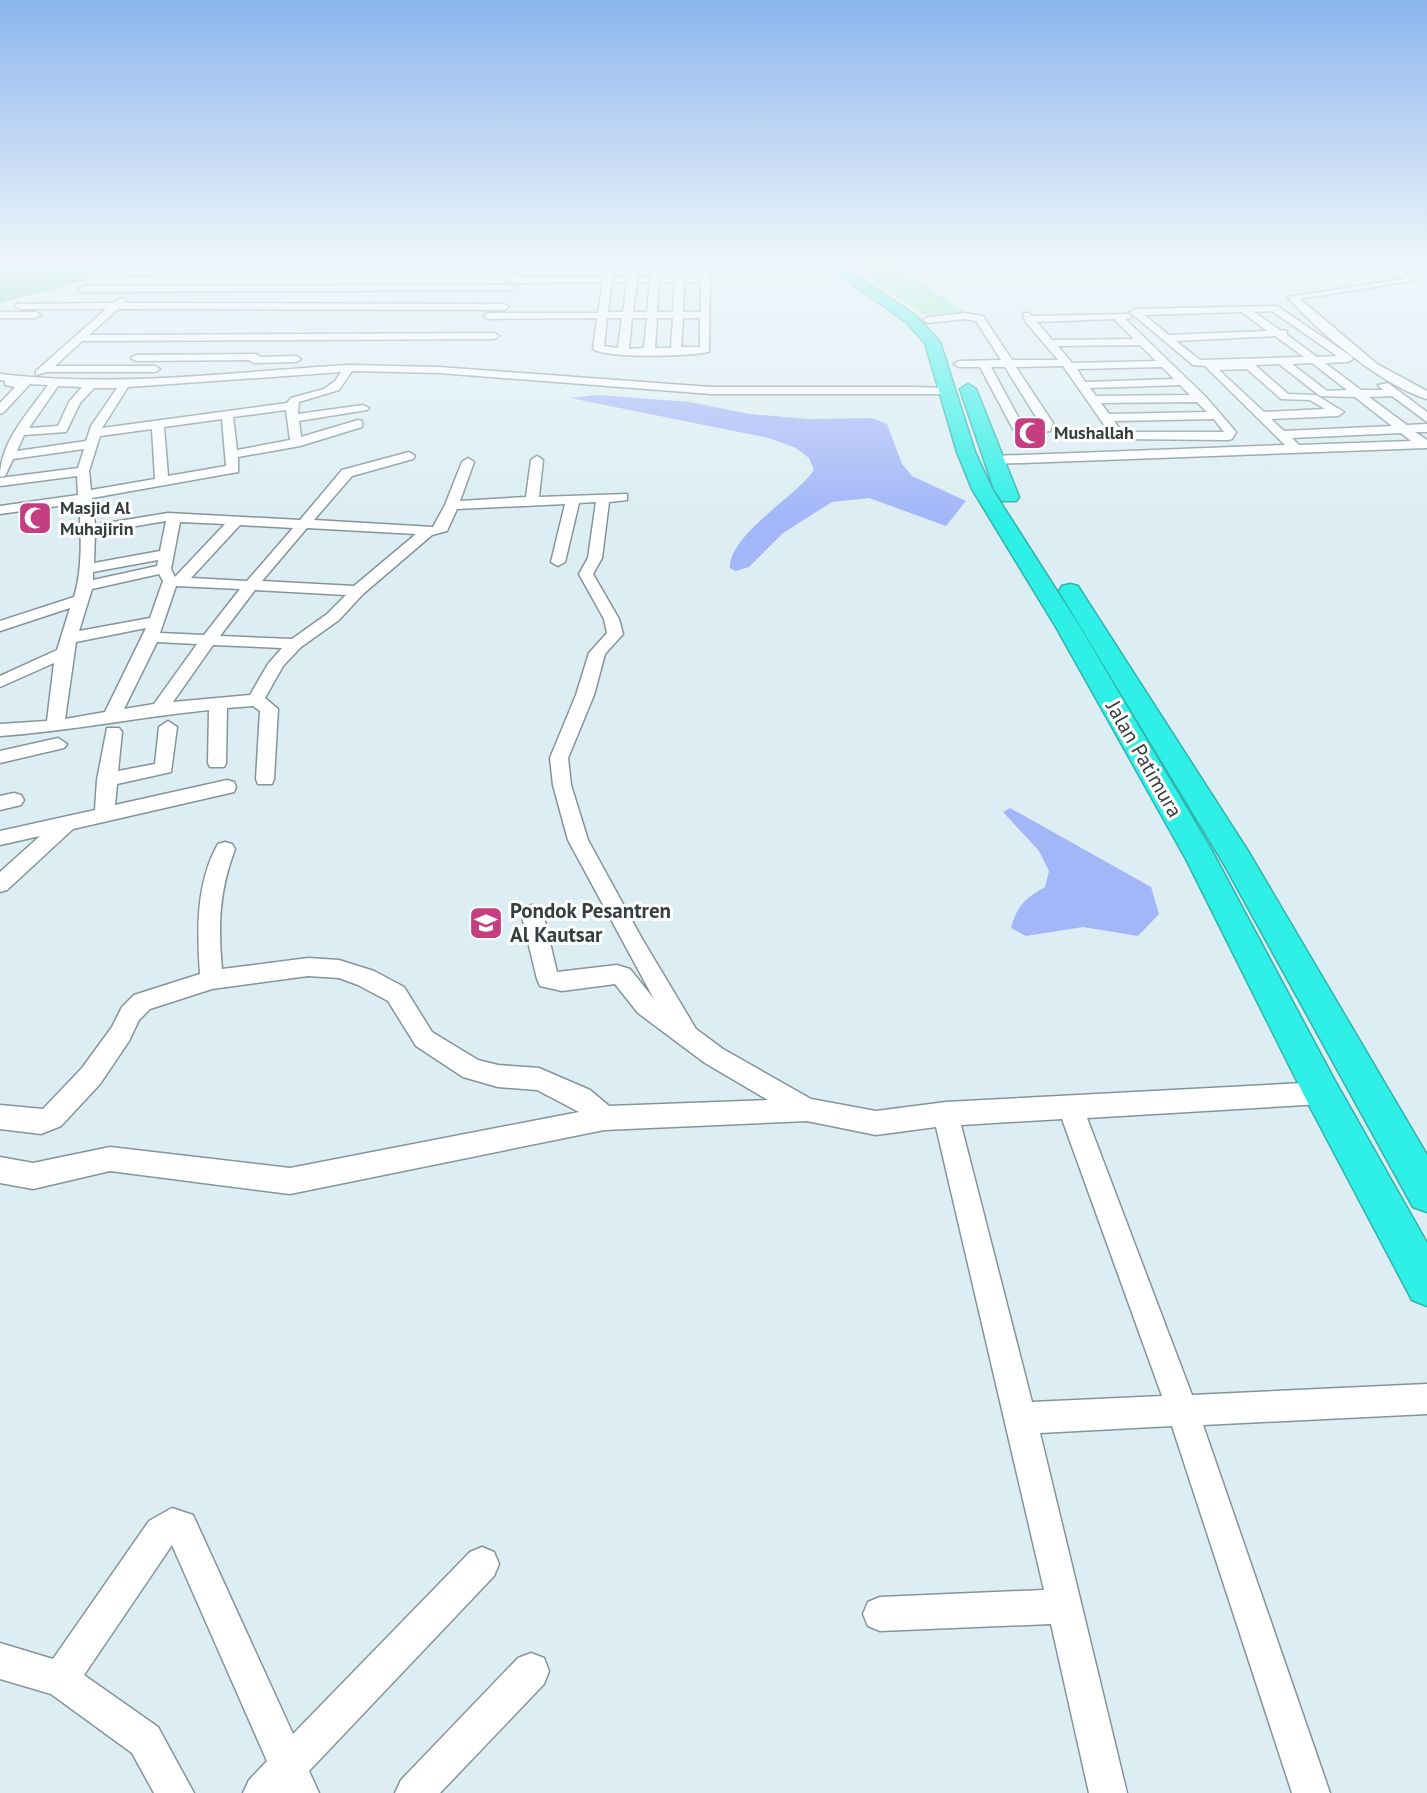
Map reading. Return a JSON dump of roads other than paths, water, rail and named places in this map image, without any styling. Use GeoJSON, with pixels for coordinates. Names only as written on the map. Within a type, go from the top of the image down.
{"type":"FeatureCollection","features":[{"type":"Feature","properties":{"kind":"highway","name":"Jalan Patimura"},"geometry":{"type":"LineString","coordinates":[[935,349],[966,452],[982,489],[1068,627],[1201,859],[1322,1093],[1427,1285]]}},
{"type":"Feature","properties":{"kind":"highway","name":"Jalan Patimura"},"geometry":{"type":"LineString","coordinates":[[957,349],[972,364],[993,460],[1004,489],[1237,859],[1427,1193]]}},
{"type":"Feature","properties":{"kind":"street"},"geometry":{"type":"LineString","coordinates":[[2,405],[68,349]]}},
{"type":"Feature","properties":{"kind":"street"},"geometry":{"type":"LineString","coordinates":[[145,369],[165,349]]}},
{"type":"Feature","properties":{"kind":"street"},"geometry":{"type":"LineString","coordinates":[[178,349],[256,360],[359,365],[447,358]]}},
{"type":"Feature","properties":{"kind":"street"},"geometry":{"type":"LineString","coordinates":[[0,382],[23,385],[125,384],[256,360],[264,349]]}},
{"type":"Feature","properties":{"kind":"street"},"geometry":{"type":"LineString","coordinates":[[45,369],[145,369],[355,349]]}},
{"type":"Feature","properties":{"kind":"street"},"geometry":{"type":"LineString","coordinates":[[598,349],[680,389],[873,388],[948,391]]}},
{"type":"Feature","properties":{"kind":"street"},"geometry":{"type":"LineString","coordinates":[[627,365],[628,349]]}},
{"type":"Feature","properties":{"kind":"street"},"geometry":{"type":"LineString","coordinates":[[58,358],[256,360],[482,368],[627,365],[649,352],[705,351],[705,349]]}},
{"type":"Feature","properties":{"kind":"street"},"geometry":{"type":"LineString","coordinates":[[972,364],[1017,426],[1027,430],[1044,429],[1047,423],[1000,349]]}},
{"type":"Feature","properties":{"kind":"street"},"geometry":{"type":"LineString","coordinates":[[1054,349],[1067,363],[1115,434],[1121,437],[1228,436],[1242,447]]}},
{"type":"Feature","properties":{"kind":"street"},"geometry":{"type":"LineString","coordinates":[[1149,349],[1217,415],[1230,432],[1228,436]]}},
{"type":"Feature","properties":{"kind":"street"},"geometry":{"type":"LineString","coordinates":[[1178,349],[1195,363],[1348,359]]}},
{"type":"Feature","properties":{"kind":"street"},"geometry":{"type":"LineString","coordinates":[[1212,349],[1229,362]]}},
{"type":"Feature","properties":{"kind":"street"},"geometry":{"type":"LineString","coordinates":[[1299,349],[1425,444]]}},
{"type":"Feature","properties":{"kind":"street"},"geometry":{"type":"LineString","coordinates":[[1334,349],[1427,418]]}},
{"type":"Feature","properties":{"kind":"street"},"geometry":{"type":"LineString","coordinates":[[1352,349],[1373,366],[1427,396]]}},
{"type":"Feature","properties":{"kind":"street"},"geometry":{"type":"LineString","coordinates":[[972,364],[1163,361]]}},
{"type":"Feature","properties":{"kind":"street"},"geometry":{"type":"LineString","coordinates":[[1282,361],[1323,394],[1395,393]]}},
{"type":"Feature","properties":{"kind":"street"},"geometry":{"type":"LineString","coordinates":[[296,443],[291,412],[295,400],[338,388],[359,365]]}},
{"type":"Feature","properties":{"kind":"street"},"geometry":{"type":"LineString","coordinates":[[1260,416],[1338,412],[1312,397],[1285,397],[1250,366],[1210,367],[1260,416],[1289,442],[1425,444]]}},
{"type":"Feature","properties":{"kind":"street"},"geometry":{"type":"LineString","coordinates":[[0,377],[23,385]]}},
{"type":"Feature","properties":{"kind":"street"},"geometry":{"type":"LineString","coordinates":[[1081,385],[1184,382]]}},
{"type":"Feature","properties":{"kind":"street"},"geometry":{"type":"LineString","coordinates":[[0,473],[20,432],[55,383]]}},
{"type":"Feature","properties":{"kind":"street"},"geometry":{"type":"LineString","coordinates":[[57,735],[67,645],[83,593],[86,569],[88,530],[83,471],[93,439],[125,384]]}},
{"type":"Feature","properties":{"kind":"street"},"geometry":{"type":"LineString","coordinates":[[0,391],[23,385]]}},
{"type":"Feature","properties":{"kind":"street"},"geometry":{"type":"LineString","coordinates":[[20,432],[62,429],[75,402],[90,385]]}},
{"type":"Feature","properties":{"kind":"street"},"geometry":{"type":"LineString","coordinates":[[1092,400],[1201,398]]}},
{"type":"Feature","properties":{"kind":"street"},"geometry":{"type":"LineString","coordinates":[[8,456],[158,425],[227,415],[363,408]]}},
{"type":"Feature","properties":{"kind":"street"},"geometry":{"type":"LineString","coordinates":[[0,510],[230,470],[233,468],[227,415]]}},
{"type":"Feature","properties":{"kind":"street"},"geometry":{"type":"LineString","coordinates":[[1104,418],[1217,415]]}},
{"type":"Feature","properties":{"kind":"street"},"geometry":{"type":"LineString","coordinates":[[231,455],[296,443],[358,424]]}},
{"type":"Feature","properties":{"kind":"street"},"geometry":{"type":"LineString","coordinates":[[158,425],[162,481]]}},
{"type":"Feature","properties":{"kind":"street"},"geometry":{"type":"LineString","coordinates":[[993,460],[1242,447],[1427,428]]}},
{"type":"Feature","properties":{"kind":"street"},"geometry":{"type":"LineString","coordinates":[[160,709],[174,685],[252,584],[347,473],[409,456]]}},
{"type":"Feature","properties":{"kind":"street"},"geometry":{"type":"LineString","coordinates":[[532,502],[537,460]]}},
{"type":"Feature","properties":{"kind":"street"},"geometry":{"type":"LineString","coordinates":[[88,530],[174,518],[428,531],[442,528],[468,462]]}},
{"type":"Feature","properties":{"kind":"street"},"geometry":{"type":"LineString","coordinates":[[0,482],[83,471]]}},
{"type":"Feature","properties":{"kind":"street"},"geometry":{"type":"LineString","coordinates":[[0,500],[85,494]]}},
{"type":"Feature","properties":{"kind":"street"},"geometry":{"type":"LineString","coordinates":[[453,505],[613,498],[595,558],[586,573],[590,590],[615,625],[615,634],[597,653],[585,695],[559,758],[562,785],[578,840],[633,943],[689,1038]]}},
{"type":"Feature","properties":{"kind":"street"},"geometry":{"type":"LineString","coordinates":[[558,562],[573,500]]}},
{"type":"Feature","properties":{"kind":"street"},"geometry":{"type":"LineString","coordinates":[[104,814],[112,724],[153,630],[170,571],[174,518]]}},
{"type":"Feature","properties":{"kind":"street"},"geometry":{"type":"LineString","coordinates":[[0,626],[83,593],[170,571],[235,522]]}},
{"type":"Feature","properties":{"kind":"street"},"geometry":{"type":"LineString","coordinates":[[256,701],[276,664],[295,644],[333,617],[358,591],[428,531]]}},
{"type":"Feature","properties":{"kind":"street"},"geometry":{"type":"LineString","coordinates":[[86,569],[170,571],[252,584],[358,591]]}},
{"type":"Feature","properties":{"kind":"street"},"geometry":{"type":"LineString","coordinates":[[0,682],[67,645],[153,630],[208,641],[295,644]]}},
{"type":"Feature","properties":{"kind":"street"},"geometry":{"type":"LineString","coordinates":[[0,757],[57,735],[112,724],[160,709],[256,701],[269,709],[265,779]]}},
{"type":"Feature","properties":{"kind":"street"},"geometry":{"type":"LineString","coordinates":[[216,762],[218,704]]}},
{"type":"Feature","properties":{"kind":"street"},"geometry":{"type":"LineString","coordinates":[[106,780],[164,768],[168,727]]}},
{"type":"Feature","properties":{"kind":"street"},"geometry":{"type":"LineString","coordinates":[[0,730],[57,735]]}},
{"type":"Feature","properties":{"kind":"street"},"geometry":{"type":"LineString","coordinates":[[0,838],[227,787]]}},
{"type":"Feature","properties":{"kind":"street"},"geometry":{"type":"LineString","coordinates":[[0,884],[69,821]]}},
{"type":"Feature","properties":{"kind":"street"},"geometry":{"type":"LineString","coordinates":[[212,980],[208,935],[213,881],[225,849]]}},
{"type":"Feature","properties":{"kind":"street"},"geometry":{"type":"LineString","coordinates":[[532,914],[548,979],[562,982],[619,974],[646,1006],[689,1038],[714,1056],[807,1110]]}},
{"type":"Feature","properties":{"kind":"street"},"geometry":{"type":"LineString","coordinates":[[0,1117],[41,1122],[49,1120],[91,1076],[135,1007],[153,998],[212,980],[308,967],[352,972],[396,994],[424,1039],[472,1069],[498,1076],[539,1079],[581,1098],[604,1118]]}},
{"type":"Feature","properties":{"kind":"street"},"geometry":{"type":"LineString","coordinates":[[0,1170],[33,1176],[110,1159],[290,1181],[604,1118],[807,1110],[876,1123],[946,1114],[1322,1093]]}},
{"type":"Feature","properties":{"kind":"street"},"geometry":{"type":"LineString","coordinates":[[1071,1109],[1182,1410],[1311,1793]]}},
{"type":"Feature","properties":{"kind":"street"},"geometry":{"type":"LineString","coordinates":[[946,1114],[1021,1418],[1108,1793]]}},
{"type":"Feature","properties":{"kind":"street"},"geometry":{"type":"LineString","coordinates":[[1021,1418],[1427,1399]]}},
{"type":"Feature","properties":{"kind":"street"},"geometry":{"type":"LineString","coordinates":[[60,1679],[161,1533],[172,1525],[181,1527],[293,1780]]}},
{"type":"Feature","properties":{"kind":"street"},"geometry":{"type":"LineString","coordinates":[[262,1793],[293,1780],[482,1564]]}},
{"type":"Feature","properties":{"kind":"street"},"geometry":{"type":"LineString","coordinates":[[880,1614],[1063,1606]]}},
{"type":"Feature","properties":{"kind":"street"},"geometry":{"type":"LineString","coordinates":[[0,1661],[60,1679],[145,1740],[175,1793]]}},
{"type":"Feature","properties":{"kind":"street"},"geometry":{"type":"LineString","coordinates":[[414,1793],[531,1671]]}},
{"type":"Feature","properties":{"kind":"water"},"geometry":{"type":"Polygon","coordinates":[[[597,395],[690,402],[750,414],[808,419],[872,418],[887,424],[902,464],[912,476],[966,501],[946,526],[869,498],[832,502],[783,533],[749,567],[736,571],[730,568],[740,542],[805,481],[814,470],[809,458],[796,448],[769,438],[570,398],[597,395]]]}},
{"type":"Feature","properties":{"kind":"water"},"geometry":{"type":"Polygon","coordinates":[[[1010,808],[1151,887],[1159,914],[1138,936],[1083,927],[1026,936],[1011,928],[1023,903],[1045,887],[1049,871],[1039,851],[1003,812],[1010,808]]]}},
{"type":"Feature","properties":{"kind":"place","name":"Mushallah"},"geometry":{"type":"Point","coordinates":[1030,433]}},
{"type":"Feature","properties":{"kind":"place","name":"Masjid Al Muhajirin"},"geometry":{"type":"Point","coordinates":[35,518]}},
{"type":"Feature","properties":{"kind":"place","name":"Pondok Pesantren Al Kautsar"},"geometry":{"type":"Point","coordinates":[486,923]}}]}
